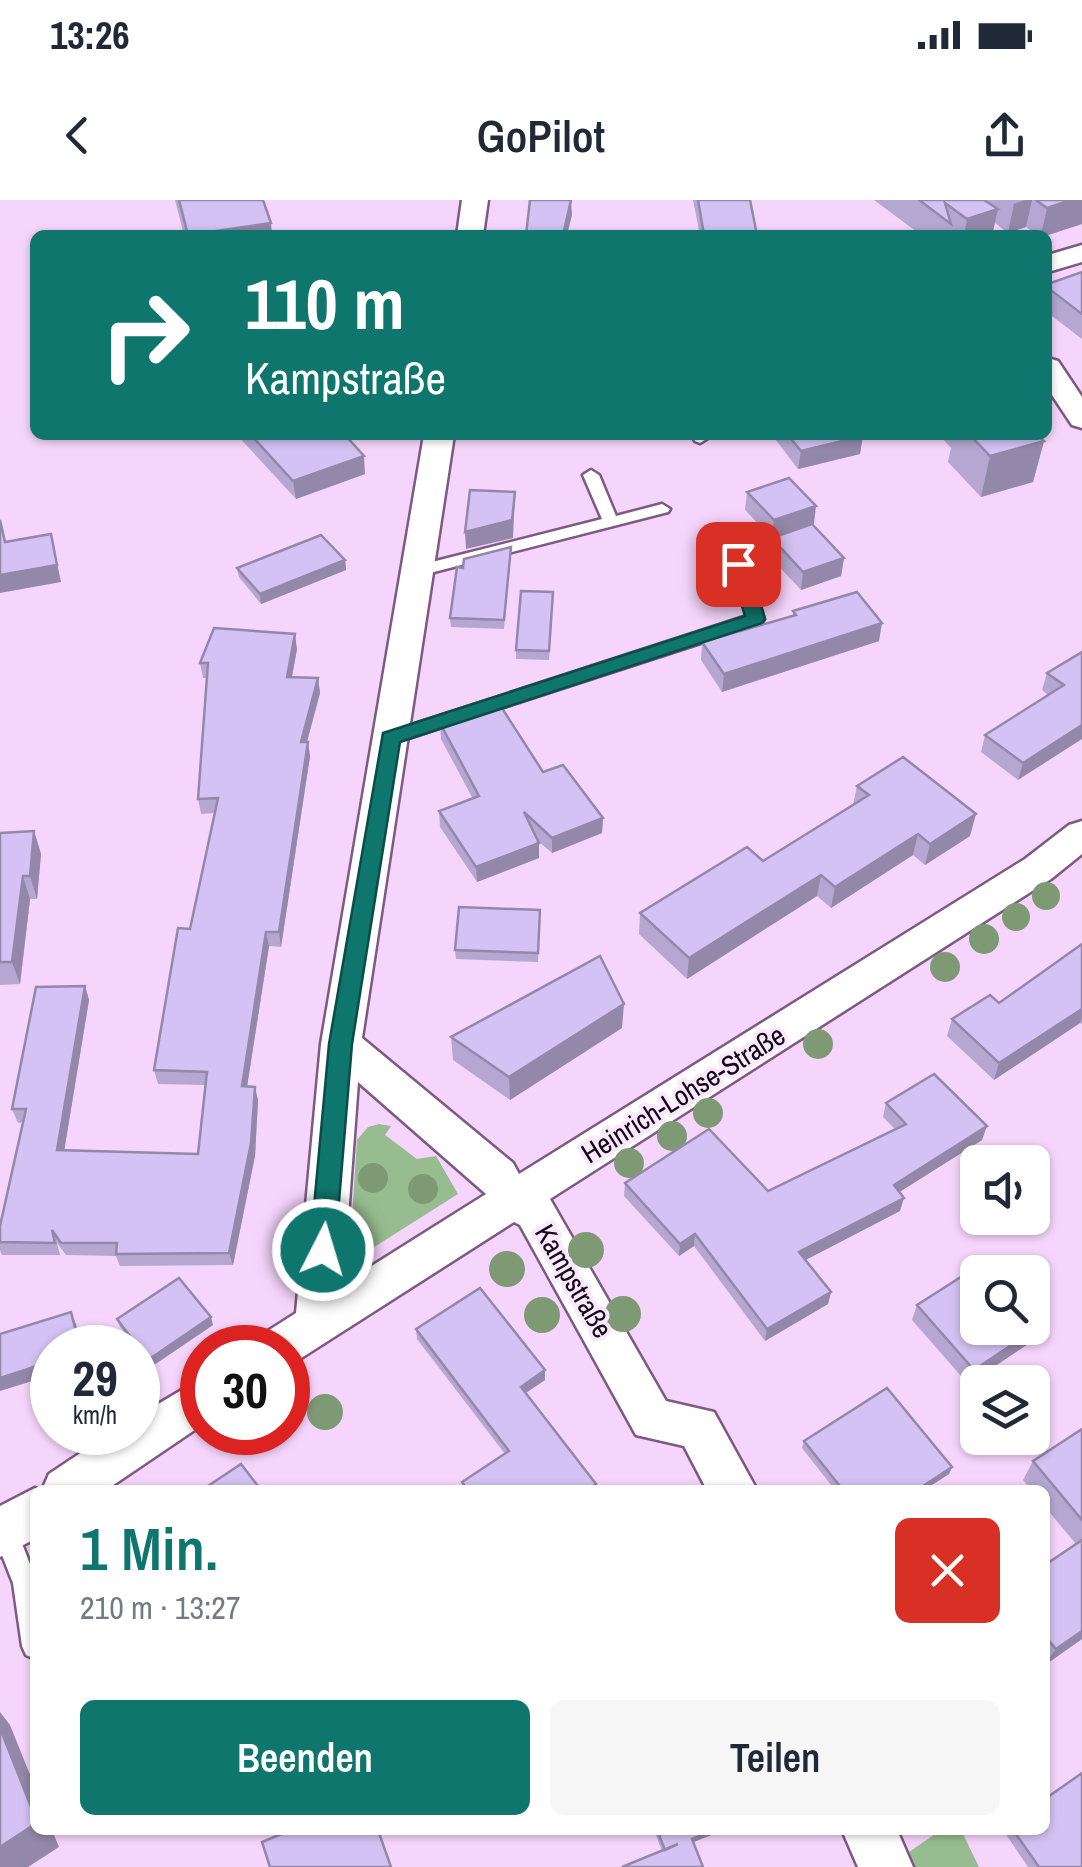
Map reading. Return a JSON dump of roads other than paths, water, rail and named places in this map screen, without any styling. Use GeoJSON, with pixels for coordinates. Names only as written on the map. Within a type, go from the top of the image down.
{"type":"FeatureCollection","features":[{"type":"Feature","properties":{"kind":"street"},"geometry":{"type":"LineString","coordinates":[[471,230],[475,200]]}},
{"type":"Feature","properties":{"kind":"street"},"geometry":{"type":"LineString","coordinates":[[1052,263],[1082,253]]}},
{"type":"Feature","properties":{"kind":"street"},"geometry":{"type":"LineString","coordinates":[[1052,373],[1082,418]]}},
{"type":"Feature","properties":{"kind":"street"},"geometry":{"type":"LineString","coordinates":[[318,1322],[341,1044],[438,440]]}},
{"type":"Feature","properties":{"kind":"street","name":"Heinrich-Lohse-Straße"},"geometry":{"type":"LineString","coordinates":[[310,1327],[1038,869],[1082,834]]}},
{"type":"Feature","properties":{"kind":"street","name":"Kampstraße"},"geometry":{"type":"LineString","coordinates":[[341,1044],[498,1176],[513,1201],[535,1212],[652,1420],[698,1428],[730,1485]]}},
{"type":"Feature","properties":{"kind":"street"},"geometry":{"type":"LineString","coordinates":[[73,1485],[180,1414]]}},
{"type":"Feature","properties":{"kind":"street"},"geometry":{"type":"LineString","coordinates":[[871,1835],[886,1867]]}},
{"type":"Feature","properties":{"kind":"lane"},"geometry":{"type":"LineString","coordinates":[[591,475],[611,522]]}},
{"type":"Feature","properties":{"kind":"lane"},"geometry":{"type":"LineString","coordinates":[[430,568],[662,508]]}},
{"type":"Feature","properties":{"kind":"lane"},"geometry":{"type":"LineString","coordinates":[[390,738],[756,619],[738,564]]}},
{"type":"Feature","properties":{"kind":"lane"},"geometry":{"type":"LineString","coordinates":[[13,1525],[30,1614]]}}]}
